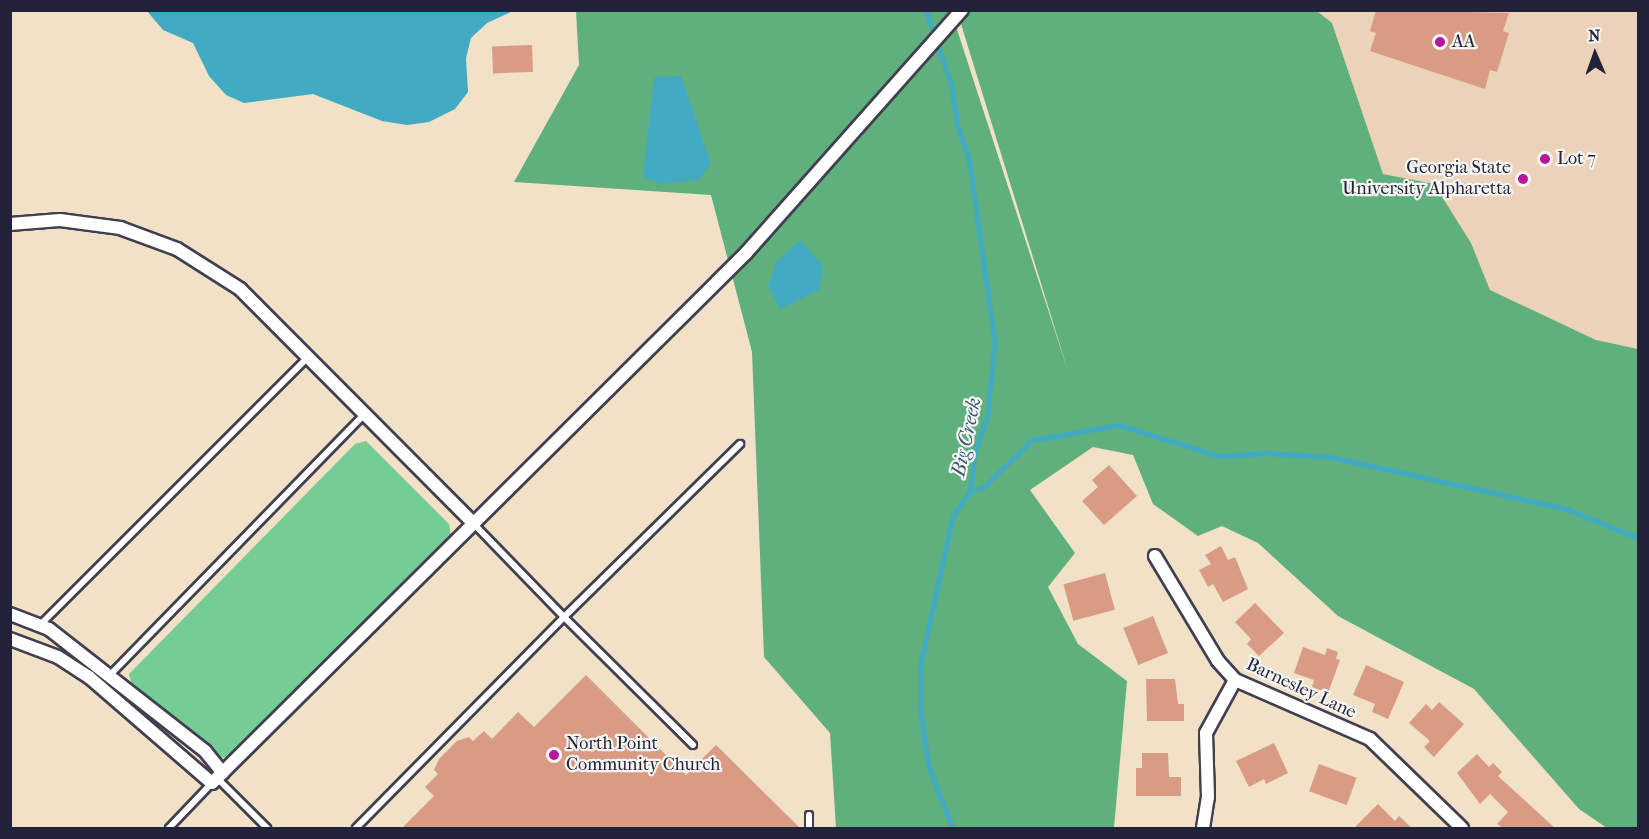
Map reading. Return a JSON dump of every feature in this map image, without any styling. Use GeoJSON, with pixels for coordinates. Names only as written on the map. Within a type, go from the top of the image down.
{"type":"FeatureCollection","features":[{"type":"Feature","properties":{"kind":"street"},"geometry":{"type":"LineString","coordinates":[[217,778],[746,253],[962,10]]}},
{"type":"Feature","properties":{"kind":"street"},"geometry":{"type":"LineString","coordinates":[[10,224],[60,220],[120,228],[177,249],[240,289],[473,523]]}},
{"type":"Feature","properties":{"kind":"street","name":"Barnesley Lane"},"geometry":{"type":"LineString","coordinates":[[1155,556],[1218,661],[1235,680],[1370,739],[1462,828]]}},
{"type":"Feature","properties":{"kind":"street"},"geometry":{"type":"LineString","coordinates":[[10,614],[40,626],[110,675],[205,751],[217,778]]}},
{"type":"Feature","properties":{"kind":"street"},"geometry":{"type":"LineString","coordinates":[[10,639],[58,657],[100,685],[217,778]]}},
{"type":"Feature","properties":{"kind":"street"},"geometry":{"type":"LineString","coordinates":[[1203,828],[1208,798],[1206,733],[1235,680]]}},
{"type":"Feature","properties":{"kind":"lane"},"geometry":{"type":"LineString","coordinates":[[40,626],[308,357]]}},
{"type":"Feature","properties":{"kind":"lane"},"geometry":{"type":"LineString","coordinates":[[100,685],[366,414]]}},
{"type":"Feature","properties":{"kind":"lane"},"geometry":{"type":"LineString","coordinates":[[356,828],[564,617],[740,444]]}},
{"type":"Feature","properties":{"kind":"lane"},"geometry":{"type":"LineString","coordinates":[[473,523],[693,745]]}},
{"type":"Feature","properties":{"kind":"lane"},"geometry":{"type":"LineString","coordinates":[[169,828],[217,778],[267,828]]}},
{"type":"Feature","properties":{"kind":"lane"},"geometry":{"type":"LineString","coordinates":[[809,815],[809,828]]}},
{"type":"Feature","properties":{"kind":"shaded area","name":"Georgia State University Alpharetta"},"geometry":{"type":"Polygon","coordinates":[[[1317,11],[1638,11],[1638,349],[1596,340],[1490,290],[1471,243],[1434,185],[1383,174],[1332,23],[1317,11]]]}},
{"type":"Feature","properties":{"kind":"green space"},"geometry":{"type":"Polygon","coordinates":[[[576,11],[951,11],[1068,371],[957,11],[1317,11],[1332,23],[1383,174],[1434,184],[1471,243],[1490,290],[1596,340],[1638,349],[1638,828],[1607,828],[1579,809],[1474,689],[1338,616],[1258,543],[1222,526],[1198,536],[1153,504],[1133,455],[1093,447],[1030,490],[1075,553],[1048,587],[1078,644],[1127,681],[1114,828],[836,828],[830,733],[764,657],[752,352],[711,195],[514,182],[579,65],[576,11]]]}},
{"type":"Feature","properties":{"kind":"green space"},"geometry":{"type":"Polygon","coordinates":[[[366,441],[449,524],[451,536],[230,757],[217,758],[131,682],[129,674],[355,444],[366,441]]]}},
{"type":"Feature","properties":{"kind":"water"},"geometry":{"type":"Polygon","coordinates":[[[147,11],[513,11],[487,23],[471,38],[466,58],[468,92],[455,109],[429,122],[407,125],[382,121],[313,94],[244,103],[226,95],[209,76],[193,43],[163,30],[147,11]]]}},
{"type":"Feature","properties":{"kind":"water"},"geometry":{"type":"Polygon","coordinates":[[[681,76],[711,163],[699,180],[660,184],[643,177],[654,77],[681,76]]]}},
{"type":"Feature","properties":{"kind":"water"},"geometry":{"type":"Polygon","coordinates":[[[800,240],[823,266],[819,290],[780,309],[768,286],[776,262],[800,240]]]}},
{"type":"Feature","properties":{"kind":"building","name":"AA"},"geometry":{"type":"Polygon","coordinates":[[[1376,10],[1509,13],[1503,31],[1509,33],[1497,72],[1490,70],[1485,89],[1370,51],[1376,33],[1370,31],[1376,10]]]}},
{"type":"Feature","properties":{"kind":"building"},"geometry":{"type":"Polygon","coordinates":[[[532,45],[533,72],[493,73],[492,46],[532,45]]]}},
{"type":"Feature","properties":{"kind":"building"},"geometry":{"type":"Polygon","coordinates":[[[1109,465],[1137,496],[1104,525],[1082,501],[1098,487],[1092,480],[1109,465]]]}},
{"type":"Feature","properties":{"kind":"building"},"geometry":{"type":"Polygon","coordinates":[[[1221,546],[1228,560],[1235,557],[1248,589],[1223,602],[1213,584],[1208,587],[1199,570],[1211,564],[1205,555],[1221,546]]]}},
{"type":"Feature","properties":{"kind":"building"},"geometry":{"type":"Polygon","coordinates":[[[1105,573],[1115,610],[1073,621],[1063,584],[1105,573]]]}},
{"type":"Feature","properties":{"kind":"building"},"geometry":{"type":"Polygon","coordinates":[[[1255,603],[1284,633],[1259,656],[1247,644],[1251,639],[1235,622],[1255,603]]]}},
{"type":"Feature","properties":{"kind":"building"},"geometry":{"type":"Polygon","coordinates":[[[1153,616],[1168,653],[1138,665],[1123,628],[1153,616]]]}},
{"type":"Feature","properties":{"kind":"building"},"geometry":{"type":"Polygon","coordinates":[[[1303,647],[1325,655],[1327,648],[1338,652],[1336,659],[1340,660],[1328,693],[1312,687],[1314,680],[1294,673],[1303,647]]]}},
{"type":"Feature","properties":{"kind":"building"},"geometry":{"type":"Polygon","coordinates":[[[1366,665],[1404,682],[1388,719],[1372,712],[1375,704],[1353,695],[1366,665]]]}},
{"type":"Feature","properties":{"kind":"building","name":"North Point Community Church"},"geometry":{"type":"Polygon","coordinates":[[[586,675],[686,775],[716,745],[800,828],[402,828],[434,796],[425,787],[438,774],[434,770],[439,759],[457,741],[469,737],[473,741],[484,731],[492,739],[518,712],[534,727],[586,675]]]}},
{"type":"Feature","properties":{"kind":"building"},"geometry":{"type":"Polygon","coordinates":[[[1146,679],[1175,679],[1178,704],[1184,704],[1184,721],[1147,721],[1146,679]]]}},
{"type":"Feature","properties":{"kind":"building"},"geometry":{"type":"Polygon","coordinates":[[[1439,702],[1464,724],[1434,757],[1424,747],[1430,741],[1409,723],[1426,704],[1432,710],[1439,702]]]}},
{"type":"Feature","properties":{"kind":"building"},"geometry":{"type":"Polygon","coordinates":[[[1274,743],[1288,773],[1266,784],[1264,779],[1249,787],[1236,761],[1274,743]]]}},
{"type":"Feature","properties":{"kind":"building"},"geometry":{"type":"Polygon","coordinates":[[[1142,753],[1168,753],[1169,777],[1181,777],[1181,796],[1136,796],[1136,768],[1142,768],[1142,753]]]}},
{"type":"Feature","properties":{"kind":"building"},"geometry":{"type":"Polygon","coordinates":[[[1477,754],[1489,767],[1493,763],[1502,772],[1498,776],[1555,828],[1503,828],[1497,824],[1508,812],[1490,794],[1480,804],[1457,773],[1477,754]]]}},
{"type":"Feature","properties":{"kind":"building"},"geometry":{"type":"Polygon","coordinates":[[[1319,764],[1357,778],[1347,805],[1309,791],[1319,764]]]}},
{"type":"Feature","properties":{"kind":"building"},"geometry":{"type":"Polygon","coordinates":[[[1378,804],[1395,821],[1399,816],[1412,828],[1354,828],[1378,804]]]}},
{"type":"Feature","properties":{"kind":"waterway","name":"Big Creek"},"geometry":{"type":"LineString","coordinates":[[926,10],[952,86],[957,123],[969,157],[995,343],[988,415],[975,453],[970,492],[953,517],[921,664],[921,714],[929,767],[953,828]]}},
{"type":"Feature","properties":{"kind":"waterway"},"geometry":{"type":"LineString","coordinates":[[970,492],[984,487],[1032,440],[1119,425],[1220,456],[1267,453],[1331,457],[1567,509],[1638,538]]}},
{"type":"Feature","properties":{"kind":"place","name":"AA"},"geometry":{"type":"Point","coordinates":[1440,42]}},
{"type":"Feature","properties":{"kind":"place","name":"Lot 7"},"geometry":{"type":"Point","coordinates":[1545,159]}},
{"type":"Feature","properties":{"kind":"place","name":"Georgia State University Alpharetta"},"geometry":{"type":"Point","coordinates":[1523,179]}},
{"type":"Feature","properties":{"kind":"place","name":"North Point Community Church"},"geometry":{"type":"Point","coordinates":[554,755]}}]}
